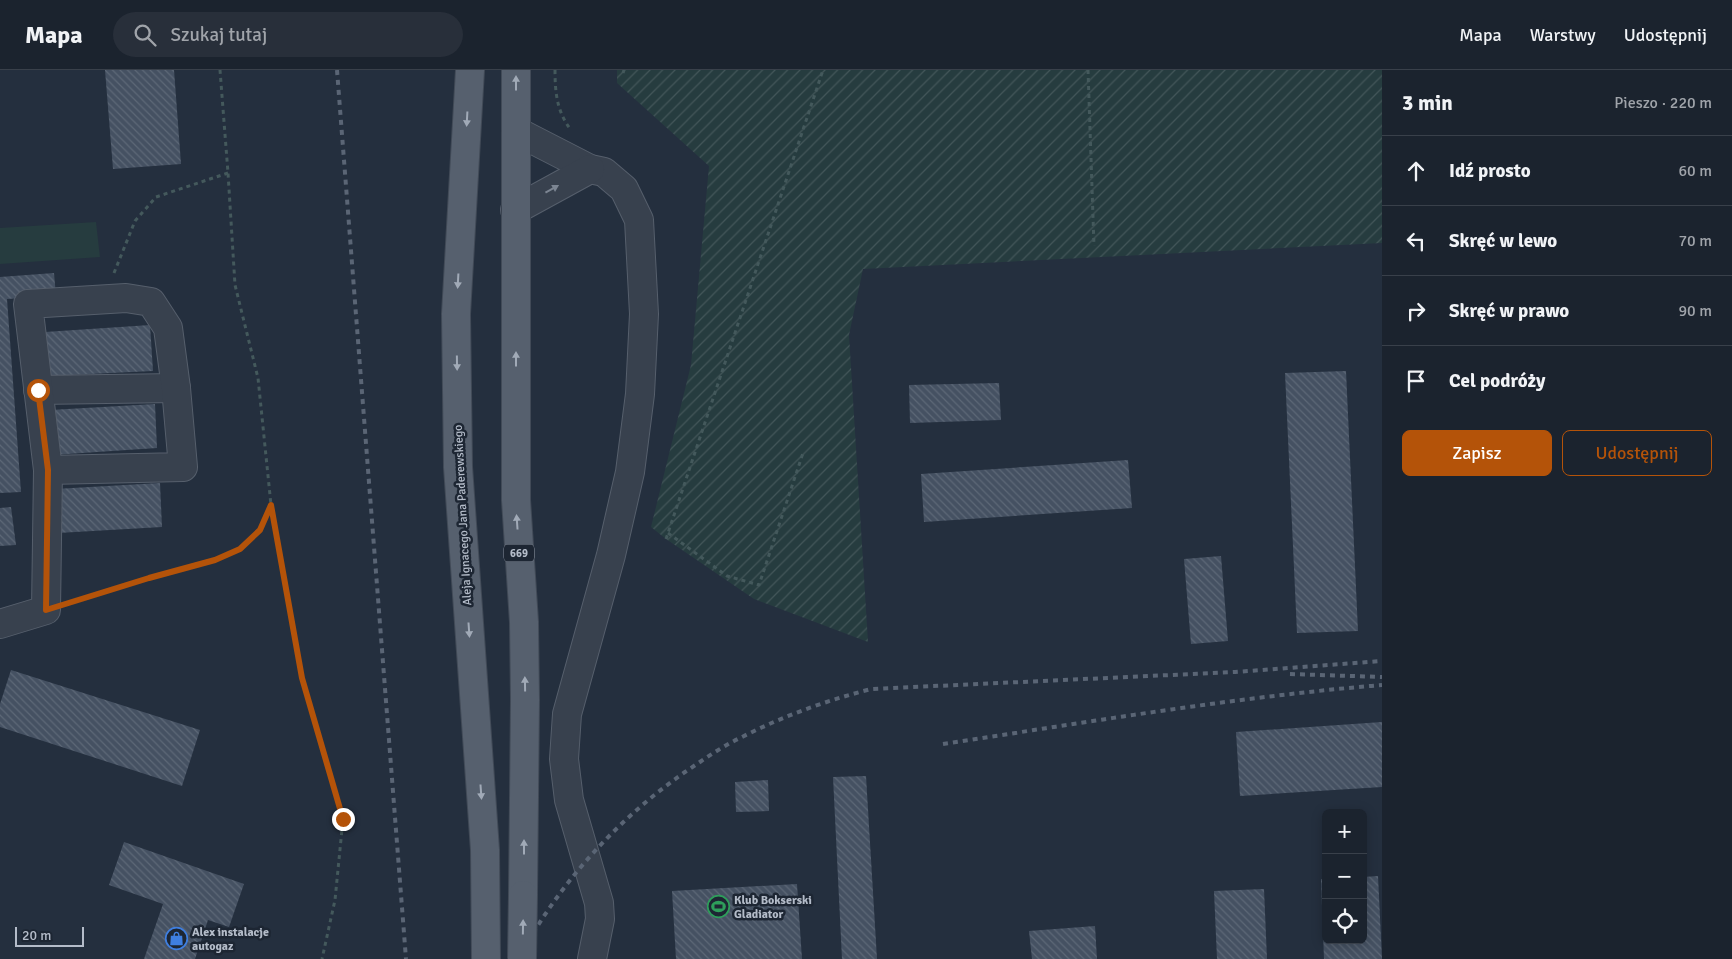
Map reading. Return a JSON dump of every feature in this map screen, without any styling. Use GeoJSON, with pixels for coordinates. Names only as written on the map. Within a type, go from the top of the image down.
{"type":"FeatureCollection","features":[{"type":"Feature","properties":{"kind":"main road","name":"Aleja Ignacego Jana Paderewskiego"},"geometry":{"type":"LineString","coordinates":[[470,70],[456,314],[458,448],[485,850],[486,950]]}},
{"type":"Feature","properties":{"kind":"main road","name":"669"},"geometry":{"type":"LineString","coordinates":[[516,70],[516,500],[524,622],[525,700],[522,959]]}},
{"type":"Feature","properties":{"kind":"lane"},"geometry":{"type":"LineString","coordinates":[[516,131],[590,169],[604,172],[624,189],[639,220],[644,314],[640,394],[630,472],[611,555],[567,714],[564,759],[569,800],[599,903],[600,919],[592,959]]}},
{"type":"Feature","properties":{"kind":"lane"},"geometry":{"type":"LineString","coordinates":[[515,210],[590,169]]}},
{"type":"Feature","properties":{"kind":"lane"},"geometry":{"type":"LineString","coordinates":[[0,624],[46,610],[48,470],[28,304],[126,298],[151,302],[168,328],[176,388],[183,467],[48,470]]}},
{"type":"Feature","properties":{"kind":"lane"},"geometry":{"type":"LineString","coordinates":[[38,390],[176,388]]}},
{"type":"Feature","properties":{"kind":"path"},"geometry":{"type":"LineString","coordinates":[[220,70],[235,285],[258,378],[271,505],[302,678],[343,819],[335,900],[322,959]]}},
{"type":"Feature","properties":{"kind":"path"},"geometry":{"type":"LineString","coordinates":[[666,539],[823,70]]}},
{"type":"Feature","properties":{"kind":"path"},"geometry":{"type":"LineString","coordinates":[[1088,70],[1094,246]]}},
{"type":"Feature","properties":{"kind":"path"},"geometry":{"type":"LineString","coordinates":[[104,299],[134,221],[156,197],[228,173]]}},
{"type":"Feature","properties":{"kind":"path"},"geometry":{"type":"LineString","coordinates":[[668,533],[727,576],[759,585],[803,452]]}},
{"type":"Feature","properties":{"kind":"path"},"geometry":{"type":"LineString","coordinates":[[46,610],[215,560],[240,549],[260,530],[271,505]]}},
{"type":"Feature","properties":{"kind":"green space"},"geometry":{"type":"Polygon","coordinates":[[[617,70],[1382,70],[1382,243],[863,269],[849,335],[868,642],[754,599],[651,527],[691,365],[709,166],[617,83],[617,70]]]}},
{"type":"Feature","properties":{"kind":"green space"},"geometry":{"type":"Polygon","coordinates":[[[96,222],[100,257],[0,264],[0,228],[96,222]]]}},
{"type":"Feature","properties":{"kind":"building"},"geometry":{"type":"Polygon","coordinates":[[[105,70],[174,70],[181,164],[113,169],[105,70]]]}},
{"type":"Feature","properties":{"kind":"building"},"geometry":{"type":"Polygon","coordinates":[[[54,273],[56,296],[7,299],[21,492],[0,493],[0,277],[54,273]]]}},
{"type":"Feature","properties":{"kind":"building"},"geometry":{"type":"Polygon","coordinates":[[[150,325],[153,371],[48,376],[45,332],[150,325]]]}},
{"type":"Feature","properties":{"kind":"building"},"geometry":{"type":"Polygon","coordinates":[[[1346,371],[1358,631],[1297,633],[1285,373],[1346,371]]]}},
{"type":"Feature","properties":{"kind":"building"},"geometry":{"type":"Polygon","coordinates":[[[999,383],[1001,420],[910,423],[909,385],[999,383]]]}},
{"type":"Feature","properties":{"kind":"building"},"geometry":{"type":"Polygon","coordinates":[[[155,404],[157,448],[52,455],[50,410],[155,404]]]}},
{"type":"Feature","properties":{"kind":"building"},"geometry":{"type":"Polygon","coordinates":[[[1128,460],[1132,508],[924,522],[921,474],[1128,460]]]}},
{"type":"Feature","properties":{"kind":"building"},"geometry":{"type":"Polygon","coordinates":[[[160,483],[162,527],[58,533],[55,489],[160,483]]]}},
{"type":"Feature","properties":{"kind":"building"},"geometry":{"type":"Polygon","coordinates":[[[11,507],[16,545],[0,546],[0,508],[11,507]]]}},
{"type":"Feature","properties":{"kind":"building"},"geometry":{"type":"Polygon","coordinates":[[[1221,556],[1228,641],[1191,644],[1184,559],[1221,556]]]}},
{"type":"Feature","properties":{"kind":"building"},"geometry":{"type":"Polygon","coordinates":[[[11,670],[200,730],[182,786],[0,727],[0,704],[11,670]]]}},
{"type":"Feature","properties":{"kind":"building"},"geometry":{"type":"Polygon","coordinates":[[[1382,722],[1382,787],[1240,796],[1236,732],[1382,722]]]}},
{"type":"Feature","properties":{"kind":"building"},"geometry":{"type":"Polygon","coordinates":[[[866,776],[877,959],[842,959],[833,777],[866,776]]]}},
{"type":"Feature","properties":{"kind":"building"},"geometry":{"type":"Polygon","coordinates":[[[768,780],[769,811],[736,812],[735,782],[768,780]]]}},
{"type":"Feature","properties":{"kind":"building"},"geometry":{"type":"Polygon","coordinates":[[[124,842],[244,884],[229,927],[208,920],[195,959],[144,959],[163,904],[109,885],[124,842]]]}},
{"type":"Feature","properties":{"kind":"building"},"geometry":{"type":"Polygon","coordinates":[[[1378,876],[1382,959],[1324,959],[1323,944],[1367,944],[1367,877],[1378,876]]]}},
{"type":"Feature","properties":{"kind":"building"},"geometry":{"type":"Polygon","coordinates":[[[797,884],[802,959],[676,959],[672,891],[797,884]]]}},
{"type":"Feature","properties":{"kind":"building"},"geometry":{"type":"Polygon","coordinates":[[[1264,889],[1267,959],[1217,959],[1214,891],[1264,889]]]}},
{"type":"Feature","properties":{"kind":"building"},"geometry":{"type":"Polygon","coordinates":[[[1095,926],[1097,959],[1032,959],[1029,931],[1095,926]]]}},
{"type":"Feature","properties":{"kind":"railway"},"geometry":{"type":"LineString","coordinates":[[337,70],[406,959]]}},
{"type":"Feature","properties":{"kind":"railway"},"geometry":{"type":"LineString","coordinates":[[518,959],[534,931],[570,880],[612,833],[635,811],[685,772],[726,745],[788,716],[821,704],[871,689],[1235,672],[1382,661]]}},
{"type":"Feature","properties":{"kind":"railway"},"geometry":{"type":"LineString","coordinates":[[1290,674],[1382,677]]}},
{"type":"Feature","properties":{"kind":"railway"},"geometry":{"type":"LineString","coordinates":[[943,744],[1217,703],[1382,685]]}},
{"type":"Feature","properties":{"kind":"place","name":"Klub Bokserski Gladiator"},"geometry":{"type":"Point","coordinates":[718,907]}},
{"type":"Feature","properties":{"kind":"place","name":"Alex instalacje autogaz"},"geometry":{"type":"Point","coordinates":[176,939]}},
{"type":"Feature","properties":{"kind":"route"},"geometry":{"type":"LineString","coordinates":[[38,390],[48,470],[46,610],[215,560],[240,549],[260,530],[271,505],[302,678],[343,819]]}}]}
